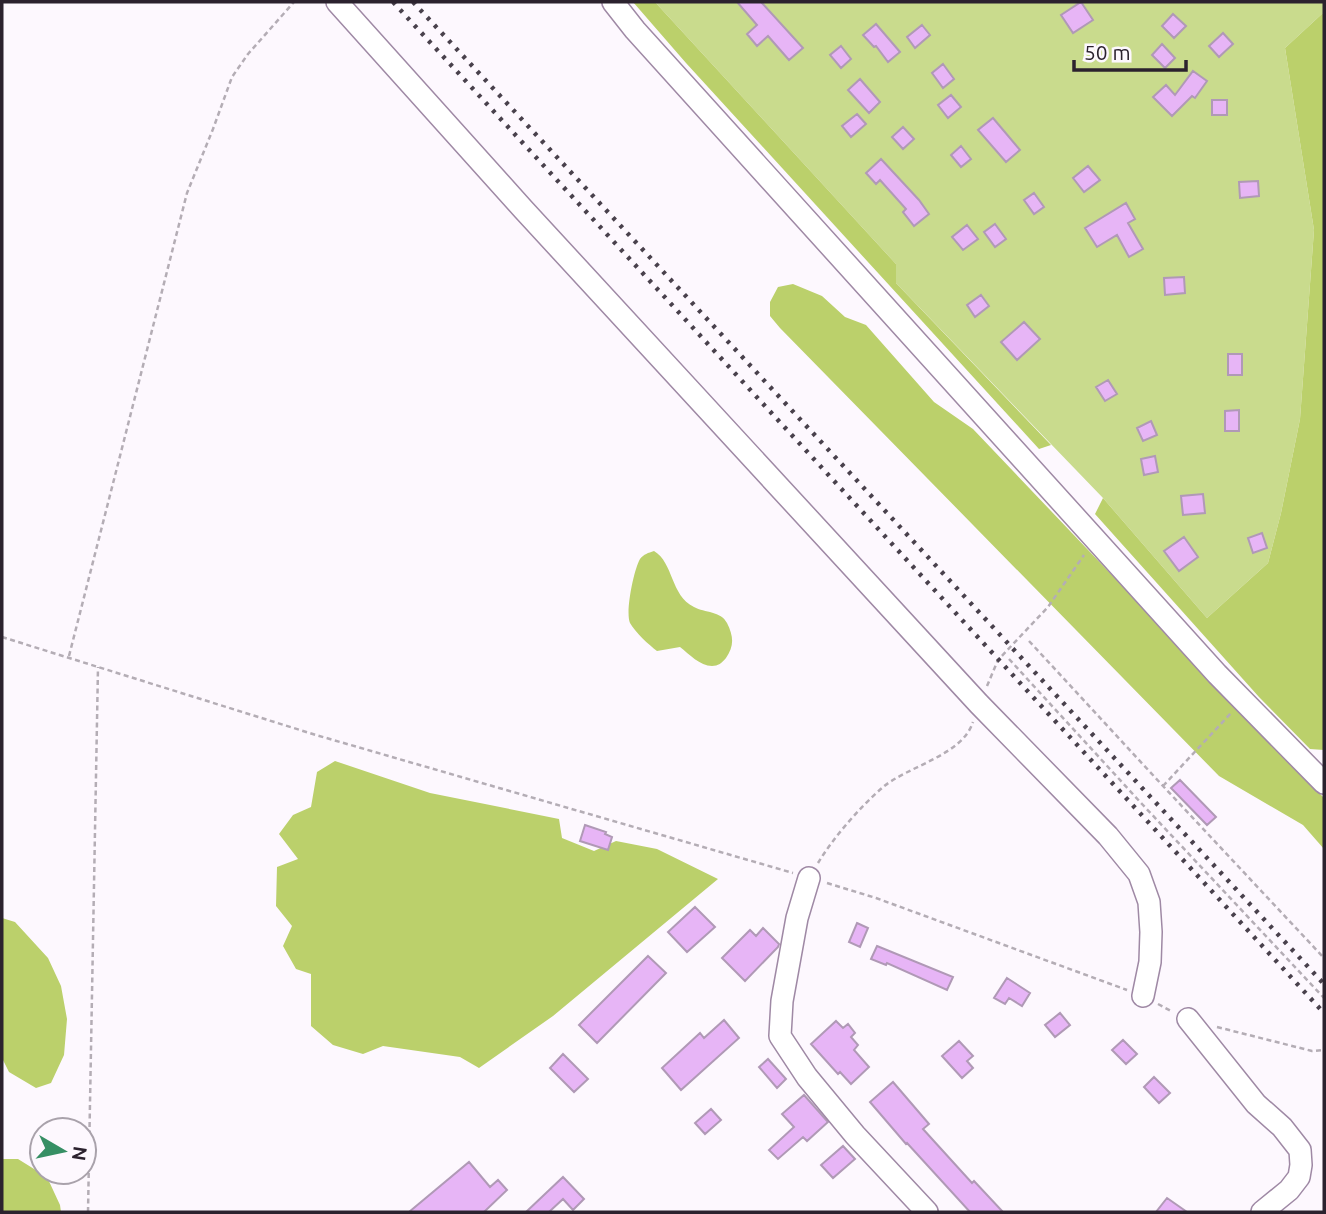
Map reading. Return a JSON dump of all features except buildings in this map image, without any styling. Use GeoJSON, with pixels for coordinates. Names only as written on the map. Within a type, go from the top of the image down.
{"type":"FeatureCollection","features":[{"type":"Feature","properties":{"kind":"street"},"geometry":{"type":"LineString","coordinates":[[337,2],[541,229],[979,704],[1108,836],[1139,874],[1149,902],[1151,932],[1150,962],[1143,996]]}},
{"type":"Feature","properties":{"kind":"street"},"geometry":{"type":"LineString","coordinates":[[613,2],[635,30],[1095,539],[1243,701],[1324,783]]}},
{"type":"Feature","properties":{"kind":"street"},"geometry":{"type":"LineString","coordinates":[[809,878],[797,918],[782,1001],[780,1036],[807,1077],[855,1135],[927,1212]]}},
{"type":"Feature","properties":{"kind":"street"},"geometry":{"type":"LineString","coordinates":[[1188,1019],[1256,1104],[1282,1127],[1300,1150],[1299,1177],[1289,1190],[1262,1212]]}},
{"type":"Feature","properties":{"kind":"path"},"geometry":{"type":"LineString","coordinates":[[68,658],[187,193],[232,77],[248,54],[294,2]]}},
{"type":"Feature","properties":{"kind":"path"},"geometry":{"type":"LineString","coordinates":[[809,878],[824,852],[883,787],[952,748],[971,729],[998,660],[1048,607],[1095,539]]}},
{"type":"Feature","properties":{"kind":"path"},"geometry":{"type":"LineString","coordinates":[[2,637],[329,739],[876,898],[1143,996],[1188,1019],[1312,1051],[1324,1050]]}},
{"type":"Feature","properties":{"kind":"path"},"geometry":{"type":"LineString","coordinates":[[1029,641],[1324,958]]}},
{"type":"Feature","properties":{"kind":"path"},"geometry":{"type":"LineString","coordinates":[[1009,659],[1324,998]]}},
{"type":"Feature","properties":{"kind":"path"},"geometry":{"type":"LineString","coordinates":[[88,1212],[98,667]]}},
{"type":"Feature","properties":{"kind":"path"},"geometry":{"type":"LineString","coordinates":[[1163,786],[1243,701]]}},
{"type":"Feature","properties":{"kind":"green space"},"geometry":{"type":"Polygon","coordinates":[[[633,2],[655,2],[896,264],[896,283],[1051,445],[1039,449],[633,2]]]}},
{"type":"Feature","properties":{"kind":"green space"},"geometry":{"type":"Polygon","coordinates":[[[655,2],[1324,2],[1324,12],[1285,48],[1314,230],[1300,419],[1268,563],[1207,618],[1103,498],[896,283],[896,264],[655,2]]]}},
{"type":"Feature","properties":{"kind":"green space"},"geometry":{"type":"Polygon","coordinates":[[[1324,12],[1324,750],[1310,749],[1259,697],[1095,514],[1103,498],[1207,618],[1268,563],[1300,419],[1314,230],[1285,48],[1324,12]]]}},
{"type":"Feature","properties":{"kind":"green space"},"geometry":{"type":"Polygon","coordinates":[[[793,284],[822,296],[845,317],[866,325],[934,402],[973,429],[1324,798],[1324,849],[1303,825],[1219,776],[780,328],[770,316],[770,302],[778,287],[793,284]]]}},
{"type":"Feature","properties":{"kind":"green space"},"geometry":{"type":"Polygon","coordinates":[[[654,551],[665,563],[686,602],[721,616],[727,623],[732,645],[720,664],[703,664],[680,647],[657,651],[630,623],[629,601],[638,564],[643,556],[654,551]]]}},
{"type":"Feature","properties":{"kind":"green space"},"geometry":{"type":"Polygon","coordinates":[[[335,761],[430,793],[559,819],[562,838],[594,851],[616,841],[657,849],[718,879],[553,1016],[479,1068],[460,1057],[383,1046],[363,1054],[333,1045],[311,1026],[311,974],[296,969],[283,946],[292,926],[276,906],[277,867],[298,859],[279,834],[293,815],[311,807],[317,772],[335,761]]]}},
{"type":"Feature","properties":{"kind":"green space"},"geometry":{"type":"Polygon","coordinates":[[[2,918],[15,922],[48,958],[61,986],[67,1019],[64,1055],[51,1083],[36,1088],[9,1072],[2,1058],[2,918]]]}},
{"type":"Feature","properties":{"kind":"green space"},"geometry":{"type":"Polygon","coordinates":[[[2,1159],[18,1159],[28,1165],[28,1186],[51,1186],[61,1212],[2,1212],[2,1159]]]}},
{"type":"Feature","properties":{"kind":"railway"},"geometry":{"type":"LineString","coordinates":[[393,2],[1324,1013]]}},
{"type":"Feature","properties":{"kind":"railway"},"geometry":{"type":"LineString","coordinates":[[413,2],[1324,984]]}}]}
